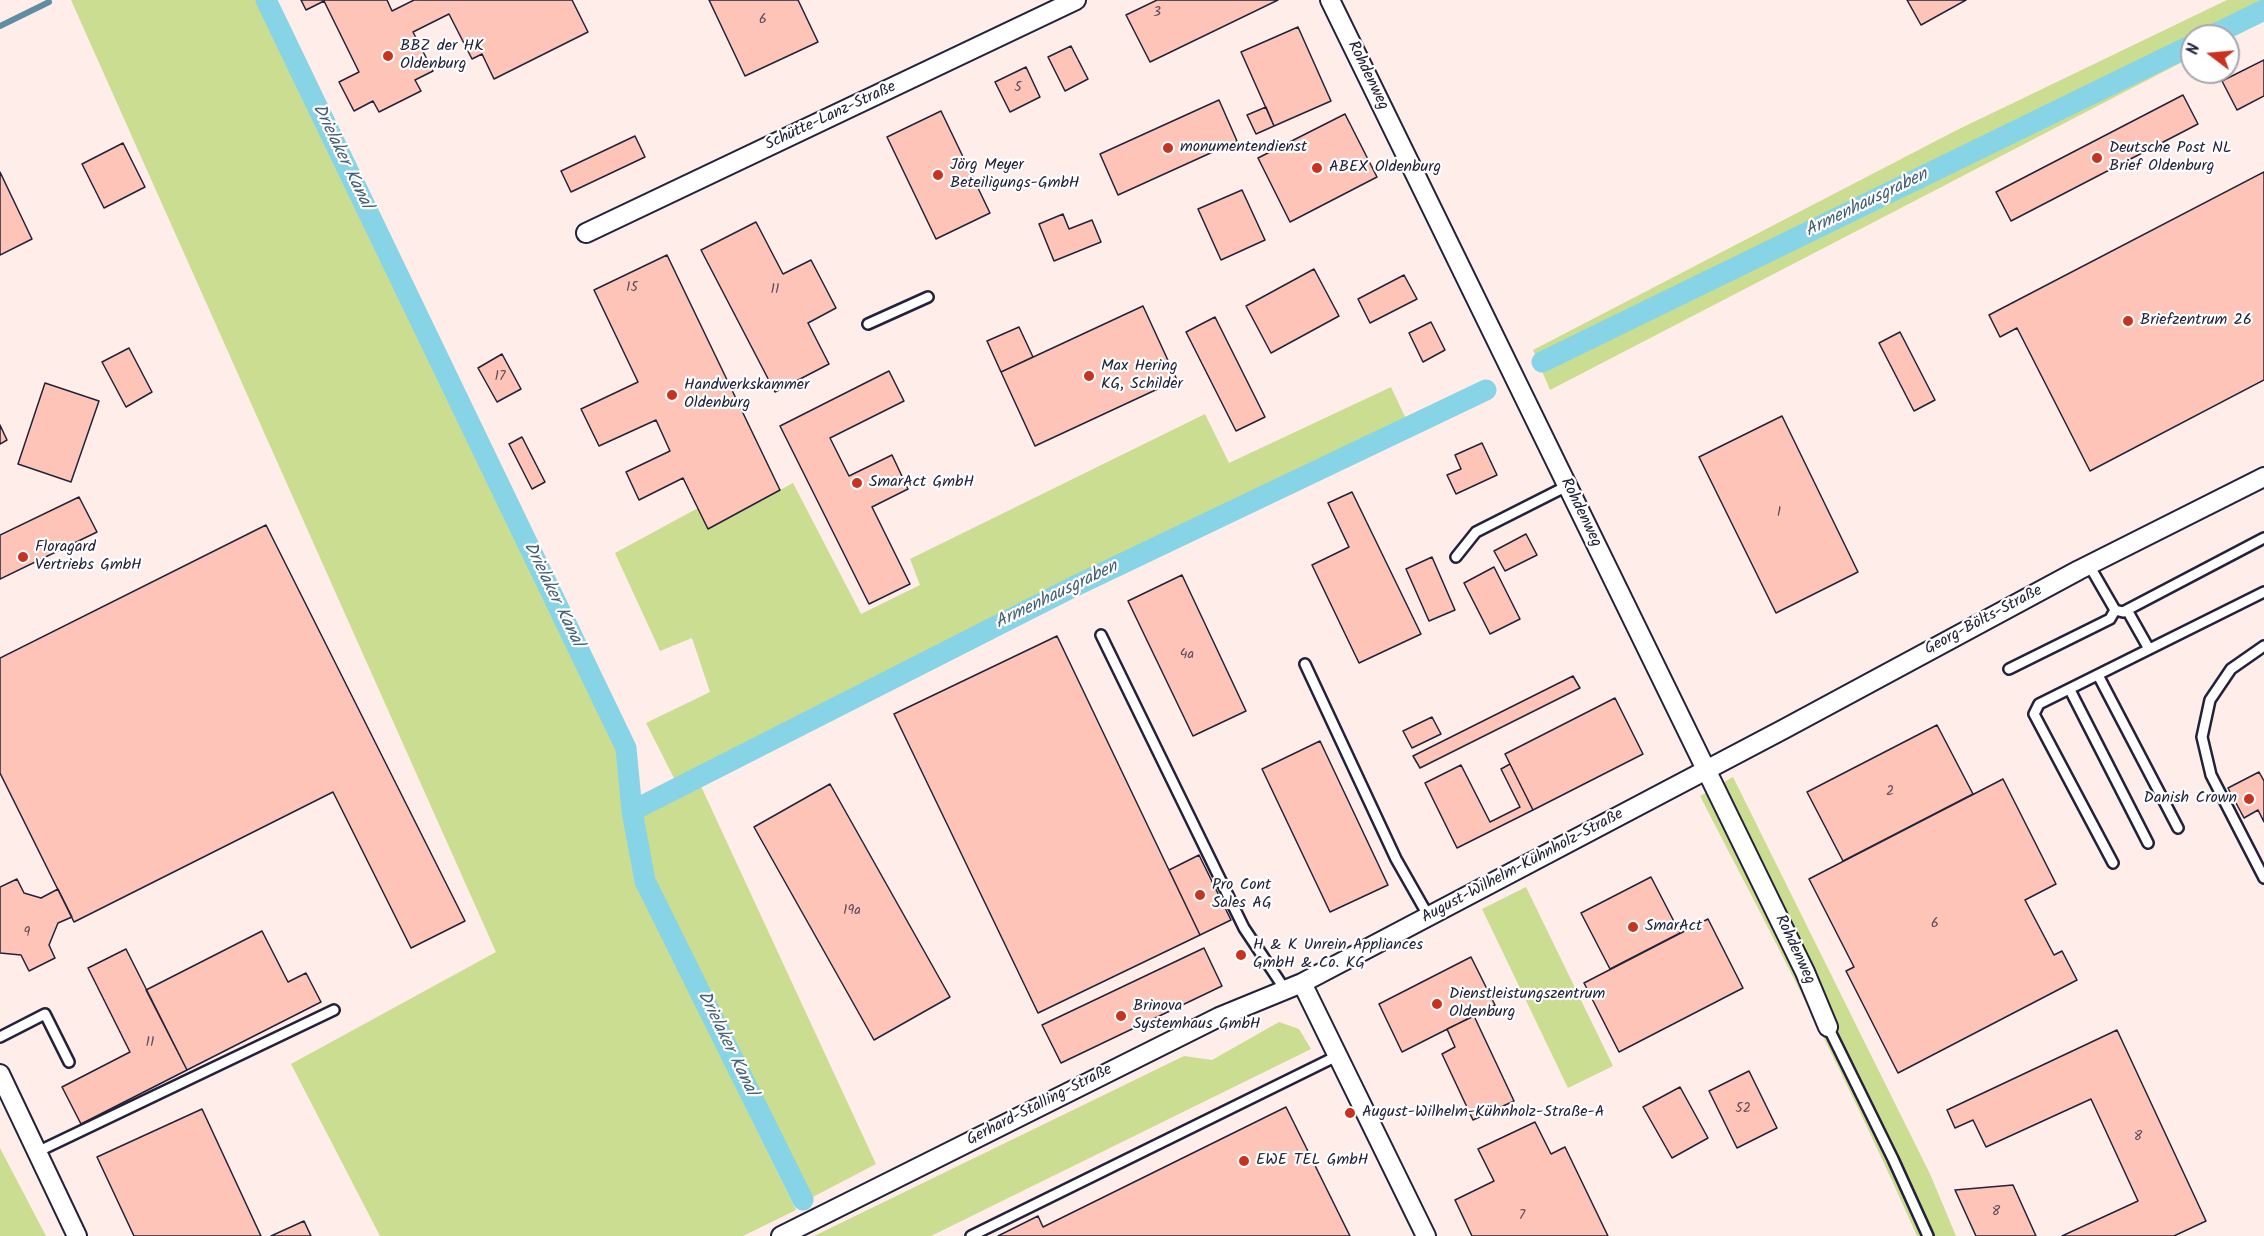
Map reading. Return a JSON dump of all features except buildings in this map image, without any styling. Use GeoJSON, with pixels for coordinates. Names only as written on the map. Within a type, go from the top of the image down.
{"type":"FeatureCollection","features":[{"type":"Feature","properties":{"kind":"street","name":"Schütte-Lanz-Straße"},"geometry":{"type":"LineString","coordinates":[[586,233],[1076,0]]}},
{"type":"Feature","properties":{"kind":"street","name":"Rohdenweg"},"geometry":{"type":"LineString","coordinates":[[1330,0],[1805,972],[1828,1028]]}},
{"type":"Feature","properties":{"kind":"street","name":"Georg-Bölts-Straße"},"geometry":{"type":"LineString","coordinates":[[1706,771],[2089,565],[2264,477]]}},
{"type":"Feature","properties":{"kind":"street","name":"August-Wilhelm-Kühnholz-Straße"},"geometry":{"type":"LineString","coordinates":[[1294,987],[1706,771]]}},
{"type":"Feature","properties":{"kind":"street"},"geometry":{"type":"LineString","coordinates":[[1294,987],[1339,1055],[1426,1236]]}},
{"type":"Feature","properties":{"kind":"street","name":"Gerhard-Stalling-Straße"},"geometry":{"type":"LineString","coordinates":[[781,1236],[1219,1017],[1294,987]]}},
{"type":"Feature","properties":{"kind":"street"},"geometry":{"type":"LineString","coordinates":[[0,1074],[77,1236]]}},
{"type":"Feature","properties":{"kind":"lane"},"geometry":{"type":"LineString","coordinates":[[868,324],[928,297]]}},
{"type":"Feature","properties":{"kind":"lane"},"geometry":{"type":"LineString","coordinates":[[1456,557],[1476,532],[1567,486]]}},
{"type":"Feature","properties":{"kind":"lane"},"geometry":{"type":"LineString","coordinates":[[2115,610],[2127,610],[2264,538]]}},
{"type":"Feature","properties":{"kind":"lane"},"geometry":{"type":"LineString","coordinates":[[2089,565],[2115,610]]}},
{"type":"Feature","properties":{"kind":"lane"},"geometry":{"type":"LineString","coordinates":[[2113,863],[2034,714],[2039,704],[2264,592]]}},
{"type":"Feature","properties":{"kind":"lane"},"geometry":{"type":"LineString","coordinates":[[2009,669],[2110,619],[2115,610]]}},
{"type":"Feature","properties":{"kind":"lane"},"geometry":{"type":"LineString","coordinates":[[2127,610],[2149,650]]}},
{"type":"Feature","properties":{"kind":"lane"},"geometry":{"type":"LineString","coordinates":[[1101,635],[1244,928],[1294,987]]}},
{"type":"Feature","properties":{"kind":"lane"},"geometry":{"type":"LineString","coordinates":[[2264,646],[2230,669],[2210,700],[2202,738],[2211,775],[2264,878]]}},
{"type":"Feature","properties":{"kind":"lane"},"geometry":{"type":"LineString","coordinates":[[1305,664],[1396,859],[1429,917]]}},
{"type":"Feature","properties":{"kind":"lane"},"geometry":{"type":"LineString","coordinates":[[2098,675],[2178,828]]}},
{"type":"Feature","properties":{"kind":"lane"},"geometry":{"type":"LineString","coordinates":[[2070,690],[2148,843]]}},
{"type":"Feature","properties":{"kind":"lane"},"geometry":{"type":"LineString","coordinates":[[37,1152],[334,1010]]}},
{"type":"Feature","properties":{"kind":"lane"},"geometry":{"type":"LineString","coordinates":[[0,1037],[45,1014],[69,1062]]}},
{"type":"Feature","properties":{"kind":"lane"},"geometry":{"type":"LineString","coordinates":[[1828,1028],[1893,1159],[1928,1236]]}},
{"type":"Feature","properties":{"kind":"lane"},"geometry":{"type":"LineString","coordinates":[[971,1236],[1339,1055]]}},
{"type":"Feature","properties":{"kind":"green space"},"geometry":{"type":"Polygon","coordinates":[[[71,0],[256,0],[618,749],[639,890],[796,1210],[743,1236],[380,1236],[291,1064],[496,952],[71,0]]]}},
{"type":"Feature","properties":{"kind":"green space"},"geometry":{"type":"Polygon","coordinates":[[[2227,0],[2264,0],[2264,20],[2240,33],[2240,24],[2180,24],[2180,63],[1550,390],[1533,350],[1957,130],[2227,0]]]}},
{"type":"Feature","properties":{"kind":"green space"},"geometry":{"type":"Polygon","coordinates":[[[1391,387],[1407,421],[1070,582],[677,784],[646,723],[710,692],[692,638],[660,651],[615,553],[698,508],[708,529],[793,483],[861,614],[920,585],[910,559],[1205,414],[1229,463],[1391,387]]]}},
{"type":"Feature","properties":{"kind":"green space"},"geometry":{"type":"Polygon","coordinates":[[[1733,777],[1930,1174],[1956,1236],[1917,1236],[1839,1069],[1700,796],[1733,777]]]}},
{"type":"Feature","properties":{"kind":"green space"},"geometry":{"type":"Polygon","coordinates":[[[699,782],[876,1164],[809,1199],[651,878],[639,812],[699,782]]]}},
{"type":"Feature","properties":{"kind":"green space"},"geometry":{"type":"Polygon","coordinates":[[[1526,887],[1613,1066],[1568,1088],[1482,909],[1526,887]]]}},
{"type":"Feature","properties":{"kind":"green space"},"geometry":{"type":"Polygon","coordinates":[[[1279,1022],[1299,1029],[1311,1049],[931,1236],[814,1236],[1184,1056],[1212,1060],[1279,1022]]]}},
{"type":"Feature","properties":{"kind":"green space"},"geometry":{"type":"Polygon","coordinates":[[[0,1148],[46,1236],[0,1236],[0,1148]]]}},
{"type":"Feature","properties":{"kind":"waterway","name":"Drielaker Kanal"},"geometry":{"type":"LineString","coordinates":[[266,0],[626,748],[632,811],[645,881],[803,1200]]}},
{"type":"Feature","properties":{"kind":"waterway"},"geometry":{"type":"LineString","coordinates":[[0,26],[49,2]]}},
{"type":"Feature","properties":{"kind":"waterway","name":"Armenhausgraben"},"geometry":{"type":"LineString","coordinates":[[2235,24],[2264,10]]}},
{"type":"Feature","properties":{"kind":"waterway","name":"Armenhausgraben"},"geometry":{"type":"LineString","coordinates":[[1542,362],[2180,51]]}},
{"type":"Feature","properties":{"kind":"waterway","name":"Armenhausgraben"},"geometry":{"type":"LineString","coordinates":[[632,811],[1073,587],[1486,390]]}},
{"type":"Feature","properties":{"kind":"place","name":"BBZ der HK Oldenburg"},"geometry":{"type":"Point","coordinates":[388,56]}},
{"type":"Feature","properties":{"kind":"place","name":"monumentendienst"},"geometry":{"type":"Point","coordinates":[1168,148]}},
{"type":"Feature","properties":{"kind":"place","name":"Deutsche Post NL Brief Oldenburg"},"geometry":{"type":"Point","coordinates":[2097,158]}},
{"type":"Feature","properties":{"kind":"place","name":"ABEX Oldenburg"},"geometry":{"type":"Point","coordinates":[1317,168]}},
{"type":"Feature","properties":{"kind":"place","name":"Jörg Meyer Beteiligungs-GmbH"},"geometry":{"type":"Point","coordinates":[938,175]}},
{"type":"Feature","properties":{"kind":"place","name":"Briefzentrum 26"},"geometry":{"type":"Point","coordinates":[2128,321]}},
{"type":"Feature","properties":{"kind":"place","name":"Max Hering KG, Schilder"},"geometry":{"type":"Point","coordinates":[1089,376]}},
{"type":"Feature","properties":{"kind":"place","name":"Handwerkskammer Oldenburg"},"geometry":{"type":"Point","coordinates":[672,395]}},
{"type":"Feature","properties":{"kind":"place","name":"SmarAct GmbH"},"geometry":{"type":"Point","coordinates":[857,483]}},
{"type":"Feature","properties":{"kind":"place","name":"Floragard Vertriebs GmbH"},"geometry":{"type":"Point","coordinates":[23,557]}},
{"type":"Feature","properties":{"kind":"place","name":"Danish Crown"},"geometry":{"type":"Point","coordinates":[2249,799]}},
{"type":"Feature","properties":{"kind":"place","name":"Pro Cont Sales AG"},"geometry":{"type":"Point","coordinates":[1200,895]}},
{"type":"Feature","properties":{"kind":"place","name":"SmarAct"},"geometry":{"type":"Point","coordinates":[1633,927]}},
{"type":"Feature","properties":{"kind":"place","name":"H & K Unrein Appliances GmbH & Co. KG"},"geometry":{"type":"Point","coordinates":[1241,955]}},
{"type":"Feature","properties":{"kind":"place","name":"Dienstleistungszentrum Oldenburg"},"geometry":{"type":"Point","coordinates":[1437,1004]}},
{"type":"Feature","properties":{"kind":"place","name":"Brinova Systemhaus GmbH"},"geometry":{"type":"Point","coordinates":[1121,1016]}},
{"type":"Feature","properties":{"kind":"place","name":"August-Wilhelm-Kühnholz-Straße-A"},"geometry":{"type":"Point","coordinates":[1350,1113]}},
{"type":"Feature","properties":{"kind":"place","name":"EWE TEL GmbH"},"geometry":{"type":"Point","coordinates":[1244,1161]}}]}
